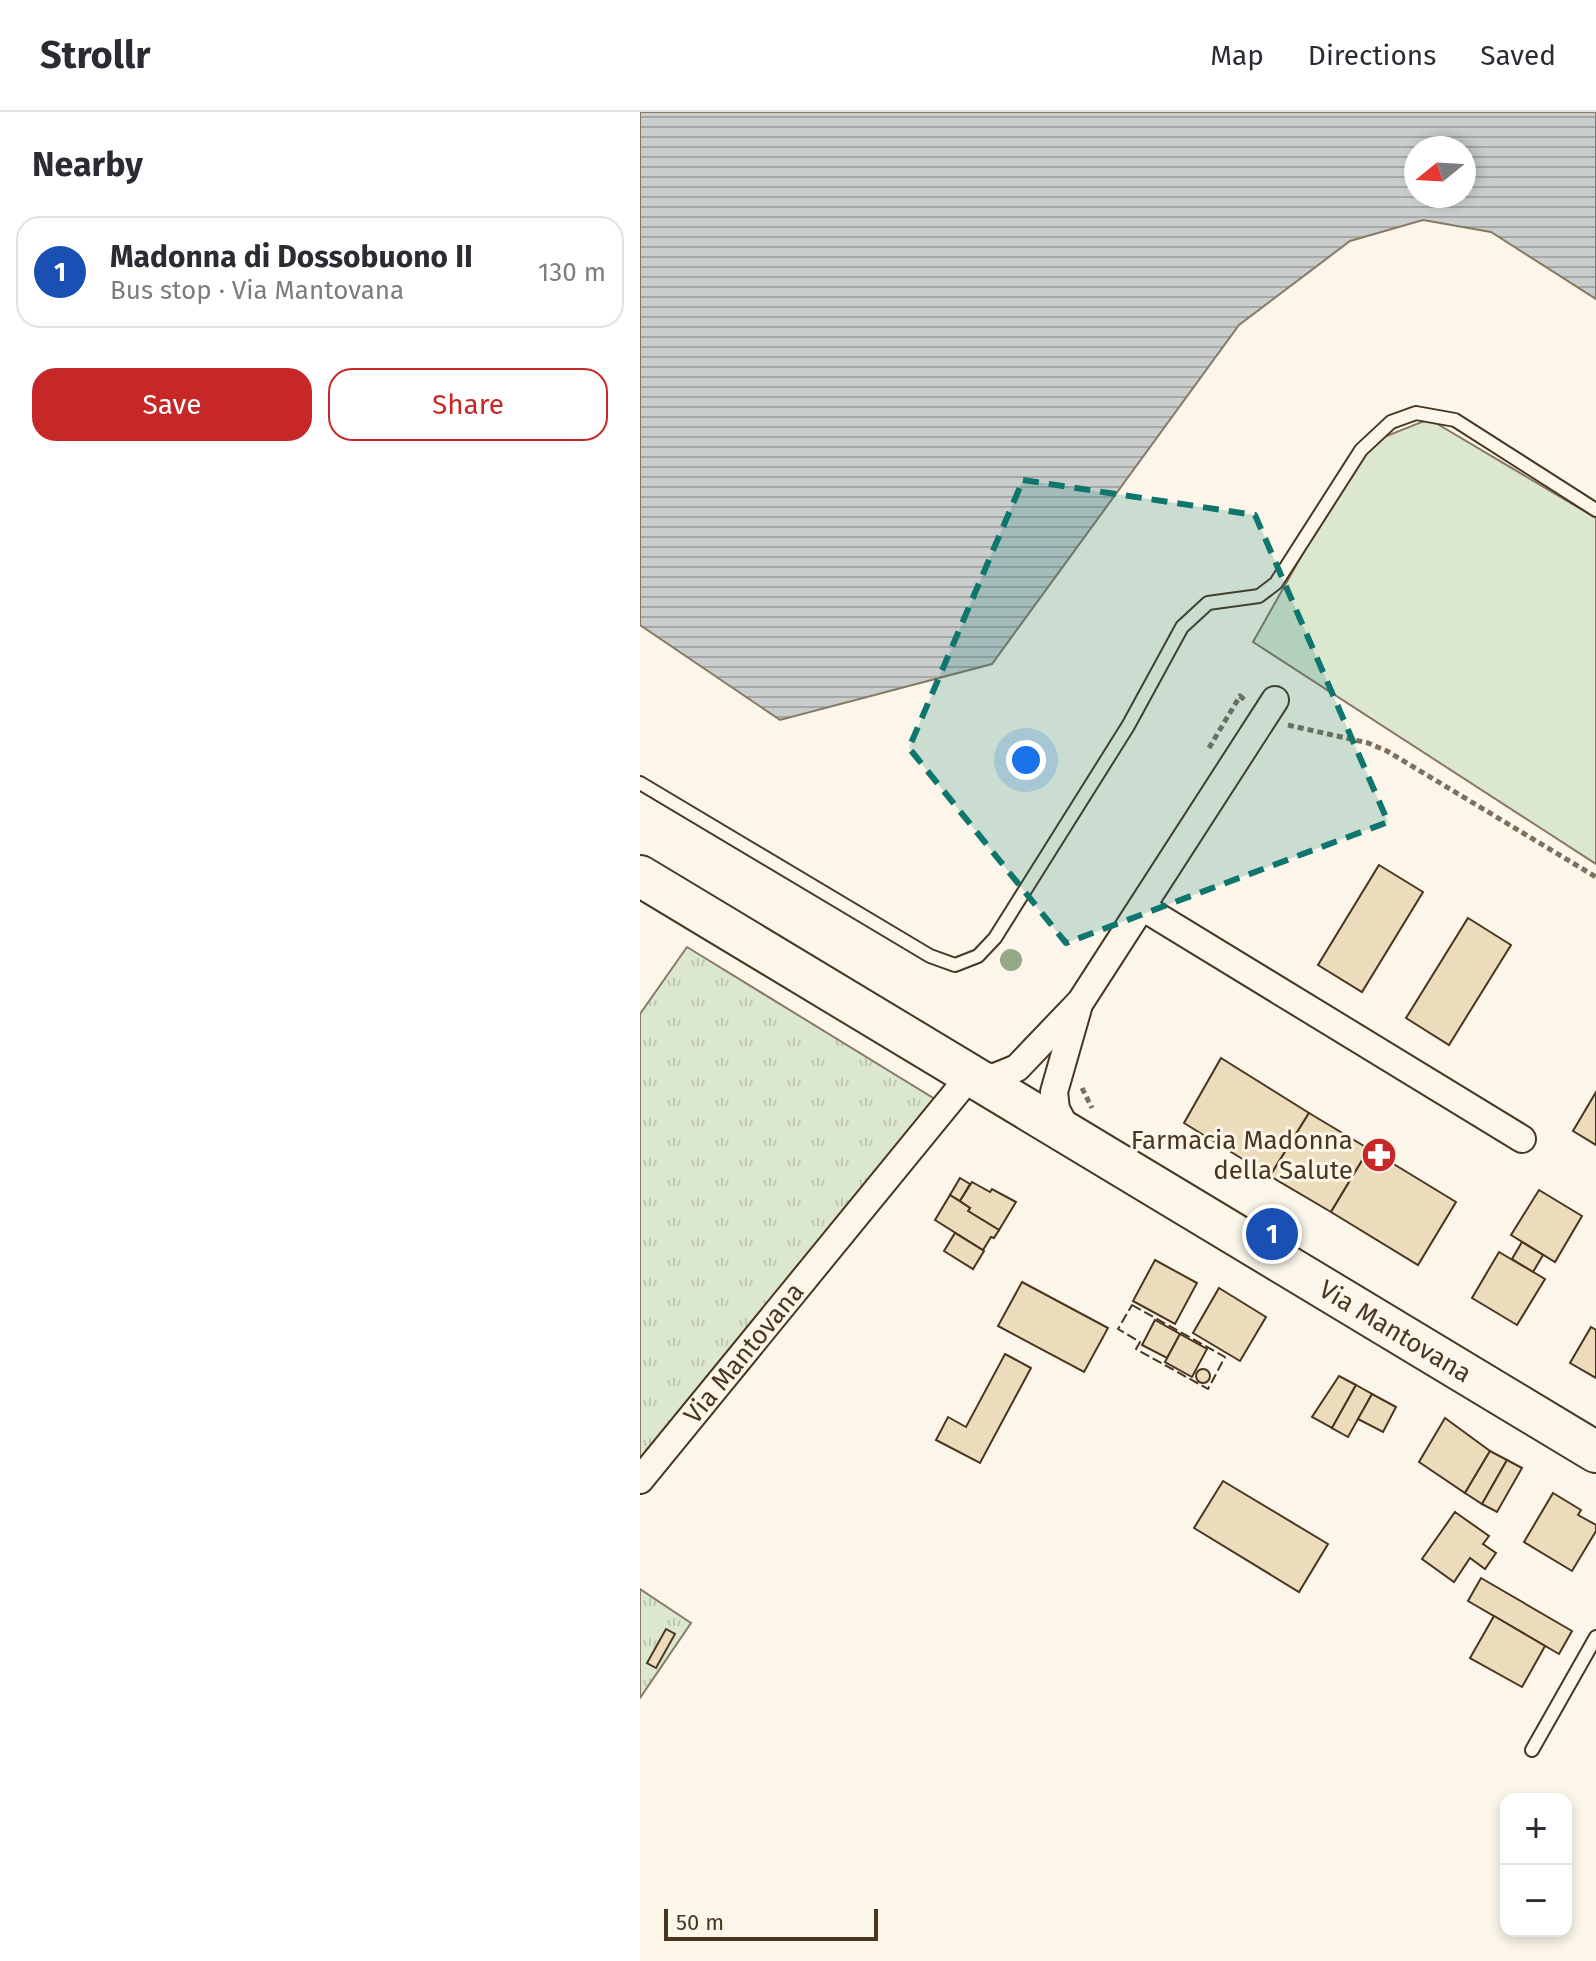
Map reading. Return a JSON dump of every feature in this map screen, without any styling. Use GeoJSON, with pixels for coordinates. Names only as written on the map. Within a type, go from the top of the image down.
{"type":"FeatureCollection","features":[{"type":"Feature","properties":{"kind":"main road","name":"Via Mantovana"},"geometry":{"type":"LineString","coordinates":[[640,876],[1596,1452]]}},
{"type":"Feature","properties":{"kind":"street"},"geometry":{"type":"LineString","coordinates":[[970,1076],[995,1077],[1017,1068],[1081,1001],[1275,700]]}},
{"type":"Feature","properties":{"kind":"street"},"geometry":{"type":"LineString","coordinates":[[1142,907],[1522,1139]]}},
{"type":"Feature","properties":{"kind":"street"},"geometry":{"type":"LineString","coordinates":[[1070,1136],[1056,1109],[1054,1092],[1081,1001]]}},
{"type":"Feature","properties":{"kind":"street","name":"Via Mantovana"},"geometry":{"type":"LineString","coordinates":[[640,1480],[970,1076]]}},
{"type":"Feature","properties":{"kind":"lane"},"geometry":{"type":"LineString","coordinates":[[640,783],[930,956],[955,965],[978,956],[995,938],[1128,726],[1182,627],[1208,603],[1259,596],[1276,583],[1361,450],[1391,422],[1416,413],[1455,420],[1596,510]]}},
{"type":"Feature","properties":{"kind":"lane"},"geometry":{"type":"LineString","coordinates":[[1532,1750],[1596,1637]]}},
{"type":"Feature","properties":{"kind":"path"},"geometry":{"type":"LineString","coordinates":[[1348,738],[1387,751],[1596,877]]}},
{"type":"Feature","properties":{"kind":"highlighted area"},"geometry":{"type":"Polygon","coordinates":[[[1023,480],[1255,515],[1388,822],[1066,943],[909,748],[1023,480]]]}},
{"type":"Feature","properties":{"kind":"green space"},"geometry":{"type":"Polygon","coordinates":[[[1429,419],[1596,518],[1596,864],[1253,642],[1364,445],[1429,419]]]}},
{"type":"Feature","properties":{"kind":"green space"},"geometry":{"type":"Polygon","coordinates":[[[687,947],[943,1104],[640,1478],[640,1014],[687,947]]]}},
{"type":"Feature","properties":{"kind":"green space"},"geometry":{"type":"Polygon","coordinates":[[[640,1589],[691,1623],[640,1698],[640,1589]]]}},
{"type":"Feature","properties":{"kind":"shaded area"},"geometry":{"type":"Polygon","coordinates":[[[640,112],[1596,112],[1596,299],[1491,232],[1423,220],[1350,241],[1239,325],[992,664],[780,720],[640,625],[640,112]]]}},
{"type":"Feature","properties":{"kind":"building"},"geometry":{"type":"Polygon","coordinates":[[[1379,865],[1423,892],[1362,992],[1318,965],[1379,865]]]}},
{"type":"Feature","properties":{"kind":"building"},"geometry":{"type":"Polygon","coordinates":[[[1468,918],[1511,945],[1449,1045],[1406,1018],[1468,918]]]}},
{"type":"Feature","properties":{"kind":"building"},"geometry":{"type":"Polygon","coordinates":[[[1221,1058],[1309,1113],[1270,1176],[1184,1123],[1221,1058]]]}},
{"type":"Feature","properties":{"kind":"building"},"geometry":{"type":"Polygon","coordinates":[[[1596,1092],[1596,1145],[1573,1131],[1596,1092]]]}},
{"type":"Feature","properties":{"kind":"building"},"geometry":{"type":"Polygon","coordinates":[[[1309,1113],[1369,1149],[1331,1212],[1270,1176],[1309,1113]]]}},
{"type":"Feature","properties":{"kind":"building"},"geometry":{"type":"Polygon","coordinates":[[[1369,1149],[1456,1202],[1418,1265],[1331,1212],[1369,1149]]]}},
{"type":"Feature","properties":{"kind":"building"},"geometry":{"type":"Polygon","coordinates":[[[960,1178],[970,1184],[960,1201],[950,1195],[960,1178]]]}},
{"type":"Feature","properties":{"kind":"building"},"geometry":{"type":"Polygon","coordinates":[[[972,1182],[1016,1202],[999,1230],[968,1211],[970,1208],[960,1201],[972,1182]]]}},
{"type":"Feature","properties":{"kind":"building"},"geometry":{"type":"Polygon","coordinates":[[[1539,1190],[1582,1216],[1555,1262],[1511,1235],[1539,1190]]]}},
{"type":"Feature","properties":{"kind":"building"},"geometry":{"type":"Polygon","coordinates":[[[950,1195],[970,1208],[968,1211],[999,1230],[983,1250],[935,1220],[950,1195]]]}},
{"type":"Feature","properties":{"kind":"building"},"geometry":{"type":"Polygon","coordinates":[[[955,1233],[984,1251],[973,1269],[944,1251],[955,1233]]]}},
{"type":"Feature","properties":{"kind":"building"},"geometry":{"type":"Polygon","coordinates":[[[1522,1242],[1543,1255],[1533,1272],[1512,1259],[1522,1242]]]}},
{"type":"Feature","properties":{"kind":"building"},"geometry":{"type":"Polygon","coordinates":[[[1499,1252],[1545,1279],[1517,1325],[1472,1298],[1499,1252]]]}},
{"type":"Feature","properties":{"kind":"building"},"geometry":{"type":"Polygon","coordinates":[[[1155,1260],[1197,1283],[1175,1324],[1133,1301],[1155,1260]]]}},
{"type":"Feature","properties":{"kind":"building"},"geometry":{"type":"Polygon","coordinates":[[[1022,1282],[1108,1328],[1084,1372],[998,1326],[1022,1282]]]}},
{"type":"Feature","properties":{"kind":"building"},"geometry":{"type":"Polygon","coordinates":[[[1219,1288],[1266,1317],[1240,1361],[1193,1333],[1219,1288]]]}},
{"type":"Feature","properties":{"kind":"building"},"geometry":{"type":"Polygon","coordinates":[[[1155,1320],[1180,1334],[1167,1358],[1142,1345],[1155,1320]]]}},
{"type":"Feature","properties":{"kind":"building"},"geometry":{"type":"Polygon","coordinates":[[[1591,1327],[1596,1330],[1596,1378],[1570,1363],[1591,1327]]]}},
{"type":"Feature","properties":{"kind":"building"},"geometry":{"type":"Polygon","coordinates":[[[1180,1334],[1207,1349],[1192,1377],[1165,1362],[1180,1334]]]}},
{"type":"Feature","properties":{"kind":"building"},"geometry":{"type":"Polygon","coordinates":[[[1005,1354],[1031,1368],[980,1463],[936,1440],[948,1417],[966,1427],[1005,1354]]]}},
{"type":"Feature","properties":{"kind":"building"},"geometry":{"type":"Polygon","coordinates":[[[1203,1369],[1210,1376],[1203,1383],[1196,1376],[1203,1369]]]}},
{"type":"Feature","properties":{"kind":"building"},"geometry":{"type":"Polygon","coordinates":[[[1339,1376],[1356,1385],[1332,1428],[1312,1417],[1339,1376]]]}},
{"type":"Feature","properties":{"kind":"building"},"geometry":{"type":"Polygon","coordinates":[[[1356,1385],[1372,1394],[1348,1437],[1332,1428],[1356,1385]]]}},
{"type":"Feature","properties":{"kind":"building"},"geometry":{"type":"Polygon","coordinates":[[[1372,1394],[1396,1407],[1383,1432],[1358,1419],[1372,1394]]]}},
{"type":"Feature","properties":{"kind":"building"},"geometry":{"type":"Polygon","coordinates":[[[1445,1418],[1490,1451],[1465,1493],[1419,1462],[1445,1418]]]}},
{"type":"Feature","properties":{"kind":"building"},"geometry":{"type":"Polygon","coordinates":[[[1490,1451],[1507,1460],[1482,1504],[1465,1493],[1490,1451]]]}},
{"type":"Feature","properties":{"kind":"building"},"geometry":{"type":"Polygon","coordinates":[[[1507,1460],[1522,1468],[1497,1512],[1482,1504],[1507,1460]]]}},
{"type":"Feature","properties":{"kind":"building"},"geometry":{"type":"Polygon","coordinates":[[[1223,1481],[1328,1544],[1299,1592],[1194,1528],[1223,1481]]]}},
{"type":"Feature","properties":{"kind":"building"},"geometry":{"type":"Polygon","coordinates":[[[1553,1493],[1581,1510],[1578,1515],[1596,1525],[1596,1531],[1572,1571],[1524,1542],[1553,1493]]]}},
{"type":"Feature","properties":{"kind":"building"},"geometry":{"type":"Polygon","coordinates":[[[1455,1512],[1489,1536],[1483,1544],[1496,1553],[1485,1569],[1470,1558],[1454,1582],[1422,1559],[1455,1512]]]}},
{"type":"Feature","properties":{"kind":"building"},"geometry":{"type":"Polygon","coordinates":[[[1481,1578],[1572,1631],[1559,1654],[1468,1601],[1481,1578]]]}},
{"type":"Feature","properties":{"kind":"building"},"geometry":{"type":"Polygon","coordinates":[[[1494,1616],[1545,1646],[1522,1687],[1470,1658],[1494,1616]]]}},
{"type":"Feature","properties":{"kind":"building"},"geometry":{"type":"Polygon","coordinates":[[[666,1629],[675,1634],[656,1668],[647,1663],[666,1629]]]}},
{"type":"Feature","properties":{"kind":"fence"},"geometry":{"type":"LineString","coordinates":[[1132,1305],[1225,1357],[1208,1389],[1136,1349],[1140,1342],[1118,1329],[1132,1305]]}},
{"type":"Feature","properties":{"kind":"place","name":"Farmacia Madonna della Salute"},"geometry":{"type":"Point","coordinates":[1379,1155]}},
{"type":"Feature","properties":{"kind":"place","name":"Madonna di Dossobuono II"},"geometry":{"type":"Point","coordinates":[1272,1234]}}]}
